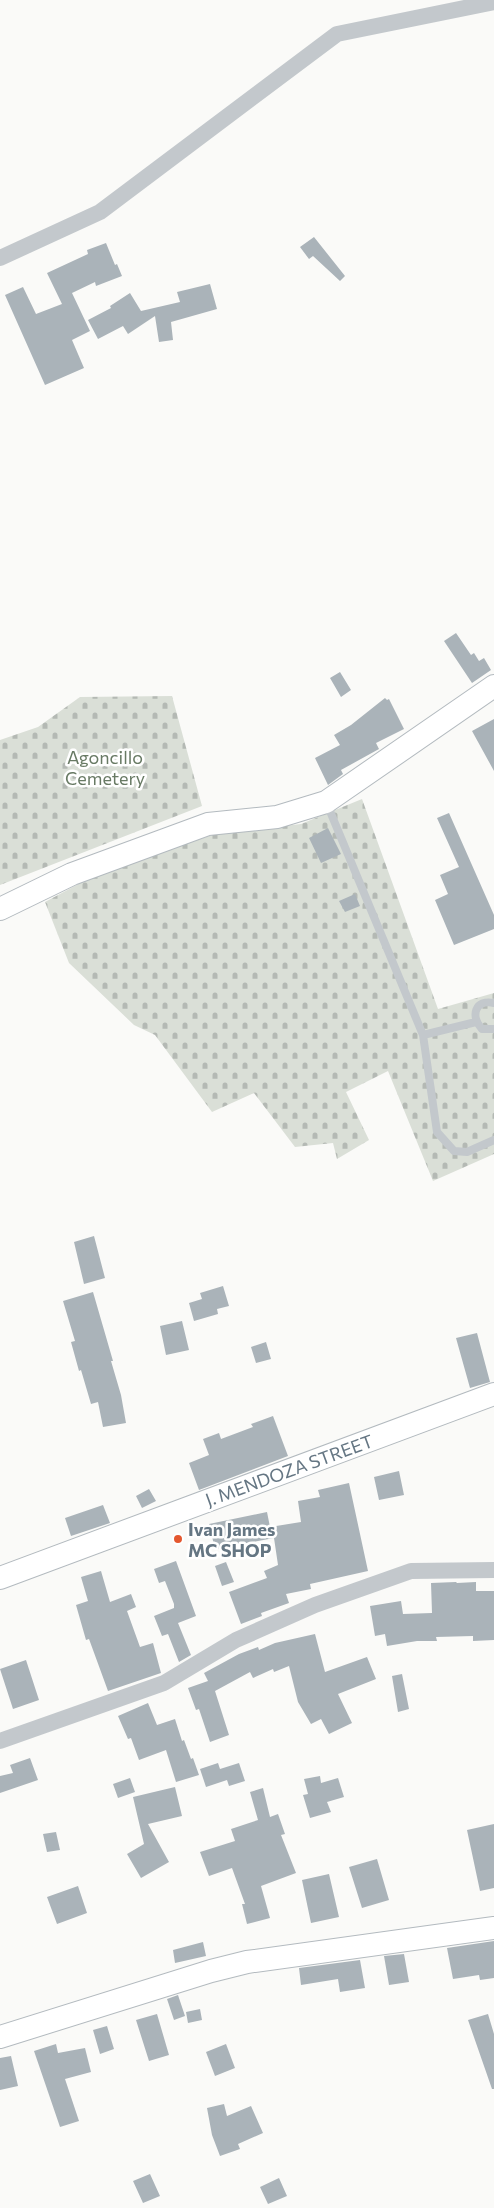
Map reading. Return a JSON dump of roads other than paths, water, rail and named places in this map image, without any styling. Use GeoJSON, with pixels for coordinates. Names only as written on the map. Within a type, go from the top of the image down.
{"type":"FeatureCollection","features":[{"type":"Feature","properties":{"kind":"main road"},"geometry":{"type":"LineString","coordinates":[[0,909],[72,874],[208,824],[277,817],[326,802],[494,686]]}},
{"type":"Feature","properties":{"kind":"main road","name":"J. MENDOZA STREET"},"geometry":{"type":"LineString","coordinates":[[0,1578],[494,1394]]}},
{"type":"Feature","properties":{"kind":"main road"},"geometry":{"type":"LineString","coordinates":[[0,2037],[211,1971],[247,1962],[494,1928]]}},
{"type":"Feature","properties":{"kind":"street"},"geometry":{"type":"LineString","coordinates":[[0,258],[100,212],[337,34],[494,2]]}},
{"type":"Feature","properties":{"kind":"street"},"geometry":{"type":"LineString","coordinates":[[0,1741],[164,1683],[244,1636],[315,1605],[411,1571],[494,1570]]}},
{"type":"Feature","properties":{"kind":"lane"},"geometry":{"type":"LineString","coordinates":[[326,802],[423,1035],[437,1132],[454,1150],[467,1152],[494,1140]]}},
{"type":"Feature","properties":{"kind":"lane"},"geometry":{"type":"LineString","coordinates":[[494,1003],[487,1002],[479,1006],[475,1013],[476,1022],[482,1029],[494,1029]]}},
{"type":"Feature","properties":{"kind":"lane"},"geometry":{"type":"LineString","coordinates":[[423,1035],[476,1022]]}},
{"type":"Feature","properties":{"kind":"place","name":"Ivan James MC SHOP"},"geometry":{"type":"Point","coordinates":[178,1539]}},
{"type":"Feature","properties":{"kind":"park label","name":"Agoncillo Cemetery"},"geometry":{"type":"Point","coordinates":[105,768]}}]}
